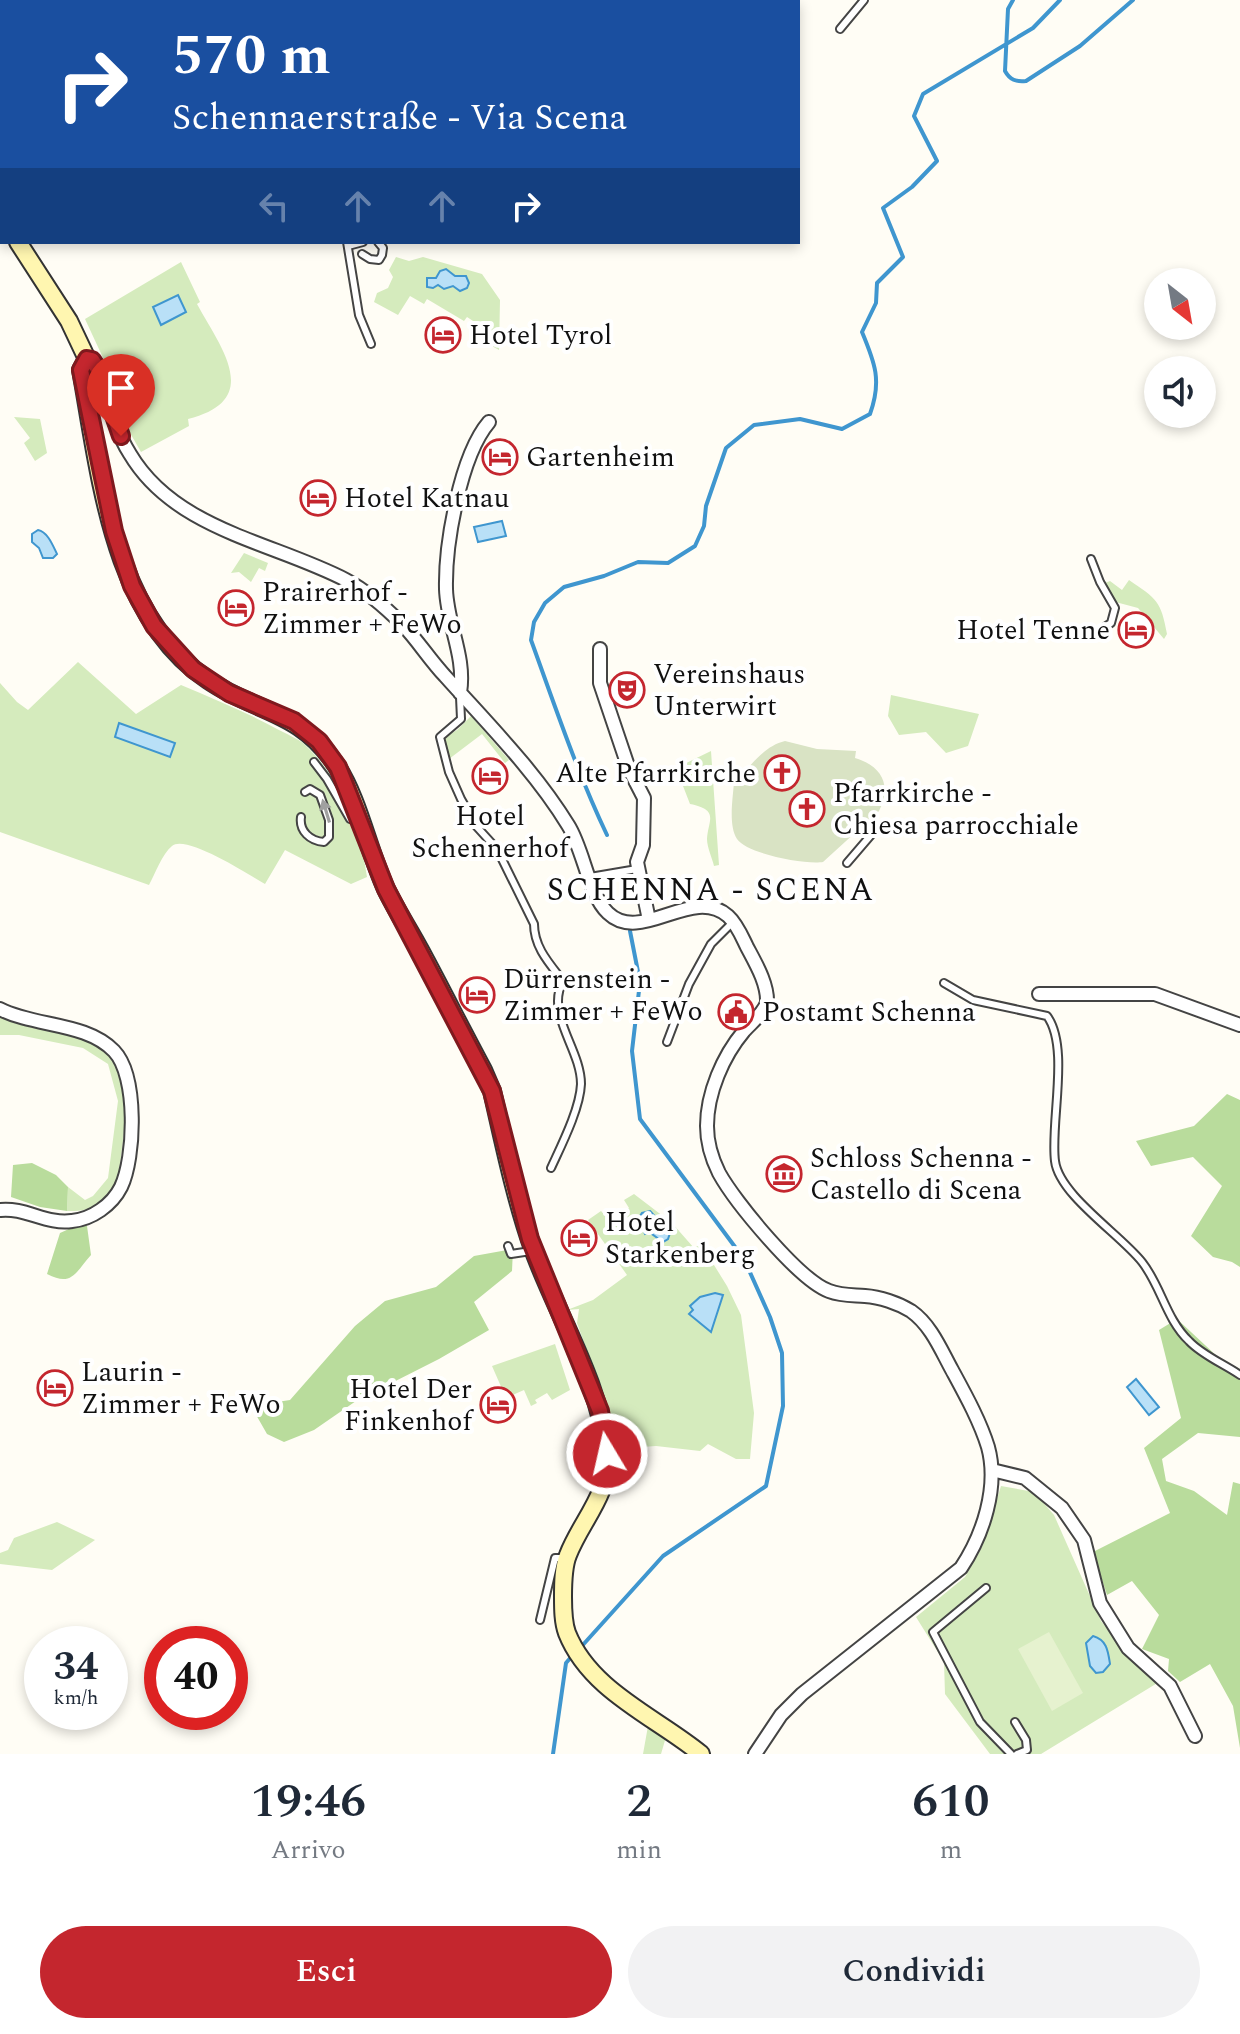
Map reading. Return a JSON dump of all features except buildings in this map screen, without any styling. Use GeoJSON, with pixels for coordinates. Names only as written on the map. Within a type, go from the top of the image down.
{"type":"FeatureCollection","features":[{"type":"Feature","properties":{"kind":"street"},"geometry":{"type":"LineString","coordinates":[[19,244],[69,321],[87,359],[96,363],[129,453],[160,489],[208,524],[292,555],[357,587],[404,626],[537,781],[563,817],[580,848],[599,901],[608,913],[619,920],[635,922],[701,906],[716,909],[733,922],[752,956],[768,994],[764,1011],[733,1047],[713,1091],[707,1126],[718,1171],[759,1226],[814,1283],[843,1296],[868,1296],[894,1303],[924,1322],[967,1399],[988,1446],[992,1470],[976,1545],[961,1568],[802,1694],[781,1715],[755,1754]]}},
{"type":"Feature","properties":{"kind":"street"},"geometry":{"type":"LineString","coordinates":[[87,359],[81,370],[101,479],[124,565],[144,610],[171,648],[193,669],[229,693],[294,721],[319,741],[338,767],[386,889],[487,1079],[534,1252],[600,1411],[607,1454],[600,1495],[567,1558],[563,1615],[572,1642],[594,1673],[613,1692],[701,1754]]}},
{"type":"Feature","properties":{"kind":"street"},"geometry":{"type":"LineString","coordinates":[[460,693],[463,674],[446,589],[451,521],[466,470],[489,422]]}},
{"type":"Feature","properties":{"kind":"street"},"geometry":{"type":"LineString","coordinates":[[600,649],[600,683],[629,769],[644,798],[643,845],[638,866],[649,920]]}},
{"type":"Feature","properties":{"kind":"street"},"geometry":{"type":"LineString","coordinates":[[1039,994],[1155,994],[1240,1025]]}},
{"type":"Feature","properties":{"kind":"street"},"geometry":{"type":"LineString","coordinates":[[0,1009],[92,1037],[114,1050],[126,1068],[132,1111],[127,1167],[122,1185],[114,1198],[101,1209],[73,1221],[54,1221],[23,1212],[0,1210]]}},
{"type":"Feature","properties":{"kind":"street"},"geometry":{"type":"LineString","coordinates":[[992,1470],[1025,1478],[1062,1508],[1084,1540],[1100,1603],[1128,1648],[1170,1686],[1195,1736]]}},
{"type":"Feature","properties":{"kind":"lane"},"geometry":{"type":"LineString","coordinates":[[840,29],[864,0]]}},
{"type":"Feature","properties":{"kind":"lane"},"geometry":{"type":"LineString","coordinates":[[347,244],[359,315],[371,344]]}},
{"type":"Feature","properties":{"kind":"lane"},"geometry":{"type":"LineString","coordinates":[[362,254],[379,260],[383,248],[380,244]]}},
{"type":"Feature","properties":{"kind":"lane"},"geometry":{"type":"LineString","coordinates":[[1089,637],[1111,623],[1115,608],[1091,559]]}},
{"type":"Feature","properties":{"kind":"lane"},"geometry":{"type":"LineString","coordinates":[[460,693],[461,719],[440,737],[449,772],[477,827],[497,849],[534,924],[538,946],[563,981],[557,991],[556,1003],[576,1059],[581,1085],[572,1118],[551,1168]]}},
{"type":"Feature","properties":{"kind":"lane"},"geometry":{"type":"LineString","coordinates":[[314,762],[350,819]]}},
{"type":"Feature","properties":{"kind":"lane"},"geometry":{"type":"LineString","coordinates":[[301,817],[303,831],[315,841],[324,842],[329,837],[329,820],[320,795],[310,789],[305,792]]}},
{"type":"Feature","properties":{"kind":"lane"},"geometry":{"type":"LineString","coordinates":[[847,863],[871,835]]}},
{"type":"Feature","properties":{"kind":"lane"},"geometry":{"type":"LineString","coordinates":[[590,877],[638,866]]}},
{"type":"Feature","properties":{"kind":"lane"},"geometry":{"type":"LineString","coordinates":[[667,1042],[689,984],[711,944],[733,922]]}},
{"type":"Feature","properties":{"kind":"lane"},"geometry":{"type":"LineString","coordinates":[[944,983],[973,1000],[1047,1016],[1057,1050],[1055,1164],[1070,1192],[1143,1263],[1169,1315],[1189,1342],[1240,1375]]}},
{"type":"Feature","properties":{"kind":"lane"},"geometry":{"type":"LineString","coordinates":[[508,1246],[511,1254],[534,1252]]}},
{"type":"Feature","properties":{"kind":"lane"},"geometry":{"type":"LineString","coordinates":[[540,1620],[555,1558],[567,1558]]}},
{"type":"Feature","properties":{"kind":"lane"},"geometry":{"type":"LineString","coordinates":[[986,1588],[933,1632],[980,1722],[1011,1754]]}},
{"type":"Feature","properties":{"kind":"lane"},"geometry":{"type":"LineString","coordinates":[[1015,1722],[1026,1740],[1027,1750],[1017,1754]]}},
{"type":"Feature","properties":{"kind":"green space"},"geometry":{"type":"Polygon","coordinates":[[[396,257],[409,261],[423,257],[482,274],[500,300],[499,350],[490,345],[494,339],[490,332],[467,317],[464,321],[427,299],[424,304],[410,296],[398,315],[374,302],[377,293],[388,288],[393,277],[389,270],[396,257]]]}},
{"type":"Feature","properties":{"kind":"green space"},"geometry":{"type":"Polygon","coordinates":[[[181,262],[200,302],[197,304],[225,355],[231,386],[225,399],[211,410],[188,419],[189,426],[141,452],[122,419],[111,375],[85,319],[181,262]]]}},
{"type":"Feature","properties":{"kind":"green space"},"geometry":{"type":"Polygon","coordinates":[[[14,417],[40,419],[47,453],[35,461],[24,443],[30,438],[14,417]]]}},
{"type":"Feature","properties":{"kind":"green space"},"geometry":{"type":"Polygon","coordinates":[[[244,553],[268,563],[265,571],[259,568],[251,582],[239,572],[231,573],[244,553]]]}},
{"type":"Feature","properties":{"kind":"green space"},"geometry":{"type":"Polygon","coordinates":[[[1129,580],[1160,607],[1167,634],[1164,639],[1138,608],[1108,600],[1105,583],[1110,581],[1122,590],[1129,580]]]}},
{"type":"Feature","properties":{"kind":"green space"},"geometry":{"type":"Polygon","coordinates":[[[78,662],[136,714],[181,685],[242,711],[301,742],[329,773],[347,805],[360,840],[367,877],[351,884],[285,850],[265,884],[203,850],[179,844],[172,846],[165,854],[149,885],[0,832],[0,683],[28,710],[78,662]]]}},
{"type":"Feature","properties":{"kind":"green space"},"geometry":{"type":"Polygon","coordinates":[[[891,695],[979,714],[968,746],[946,753],[926,732],[899,735],[888,716],[891,695]]]}},
{"type":"Feature","properties":{"kind":"green space"},"geometry":{"type":"Polygon","coordinates":[[[471,716],[509,760],[505,763],[482,734],[449,759],[443,738],[471,716]]]}},
{"type":"Feature","properties":{"kind":"green space"},"geometry":{"type":"Polygon","coordinates":[[[785,741],[817,749],[856,751],[855,758],[872,766],[882,778],[885,793],[879,811],[823,862],[764,854],[743,844],[734,833],[734,782],[763,752],[785,741]]]}},
{"type":"Feature","properties":{"kind":"green space"},"geometry":{"type":"Polygon","coordinates":[[[711,751],[719,865],[714,866],[707,842],[709,813],[690,804],[676,768],[711,751]]]}},
{"type":"Feature","properties":{"kind":"green space"},"geometry":{"type":"Polygon","coordinates":[[[0,1016],[89,1042],[106,1052],[116,1066],[123,1084],[125,1103],[118,1182],[110,1196],[98,1205],[67,1211],[68,1187],[85,1200],[93,1196],[108,1178],[118,1101],[108,1064],[83,1048],[19,1035],[0,1035],[0,1016]]]}},
{"type":"Feature","properties":{"kind":"green space"},"geometry":{"type":"Polygon","coordinates":[[[1227,1094],[1240,1100],[1240,1267],[1213,1257],[1191,1236],[1222,1186],[1193,1157],[1151,1166],[1136,1141],[1194,1126],[1227,1094]]]}},
{"type":"Feature","properties":{"kind":"green space"},"geometry":{"type":"Polygon","coordinates":[[[32,1163],[56,1175],[68,1187],[67,1211],[40,1207],[11,1197],[13,1165],[32,1163]]]}},
{"type":"Feature","properties":{"kind":"green space"},"geometry":{"type":"Polygon","coordinates":[[[634,1194],[672,1223],[694,1248],[701,1244],[741,1315],[754,1413],[750,1459],[736,1459],[708,1444],[700,1451],[656,1446],[614,1449],[602,1392],[577,1323],[579,1309],[567,1310],[593,1300],[627,1275],[588,1220],[601,1211],[612,1223],[629,1208],[624,1200],[634,1194]]]}},
{"type":"Feature","properties":{"kind":"green space"},"geometry":{"type":"Polygon","coordinates":[[[80,1224],[87,1226],[91,1255],[68,1278],[55,1278],[47,1274],[60,1233],[80,1224]]]}},
{"type":"Feature","properties":{"kind":"green space"},"geometry":{"type":"Polygon","coordinates":[[[513,1249],[512,1271],[474,1302],[489,1330],[356,1401],[314,1430],[284,1442],[267,1434],[255,1413],[271,1398],[277,1402],[290,1400],[355,1326],[385,1301],[436,1287],[474,1256],[513,1249]]]}},
{"type":"Feature","properties":{"kind":"green space"},"geometry":{"type":"Polygon","coordinates":[[[1177,1319],[1220,1359],[1240,1369],[1240,1437],[1198,1433],[1162,1459],[1166,1481],[1194,1491],[1227,1515],[1233,1482],[1240,1484],[1240,1748],[1233,1706],[1210,1664],[1180,1682],[1168,1671],[1169,1659],[1142,1649],[1159,1615],[1132,1581],[1107,1595],[1093,1552],[1170,1513],[1144,1448],[1181,1418],[1159,1330],[1177,1319]]]}},
{"type":"Feature","properties":{"kind":"green space"},"geometry":{"type":"Polygon","coordinates":[[[555,1344],[570,1390],[552,1400],[547,1393],[531,1406],[524,1390],[506,1398],[492,1366],[555,1344]]]}},
{"type":"Feature","properties":{"kind":"green space"},"geometry":{"type":"Polygon","coordinates":[[[1001,1486],[1034,1492],[1054,1515],[1101,1621],[1131,1659],[1159,1682],[1041,1754],[990,1754],[945,1694],[944,1662],[916,1617],[965,1577],[982,1547],[1001,1486]]]}},
{"type":"Feature","properties":{"kind":"green space"},"geometry":{"type":"Polygon","coordinates":[[[57,1522],[95,1540],[52,1570],[0,1564],[0,1553],[8,1550],[14,1538],[57,1522]]]}},
{"type":"Feature","properties":{"kind":"green space"},"geometry":{"type":"Polygon","coordinates":[[[1049,1632],[1083,1693],[1052,1711],[1018,1649],[1049,1632]]]}},
{"type":"Feature","properties":{"kind":"green space"},"geometry":{"type":"Polygon","coordinates":[[[648,1726],[666,1737],[661,1754],[643,1754],[648,1726]]]}},
{"type":"Feature","properties":{"kind":"water"},"geometry":{"type":"Polygon","coordinates":[[[446,269],[455,276],[466,276],[469,283],[467,288],[460,291],[453,286],[444,289],[438,285],[427,287],[427,278],[436,278],[440,271],[446,269]]]}},
{"type":"Feature","properties":{"kind":"water"},"geometry":{"type":"Polygon","coordinates":[[[178,295],[186,312],[161,325],[153,307],[178,295]]]}},
{"type":"Feature","properties":{"kind":"water"},"geometry":{"type":"Polygon","coordinates":[[[502,521],[506,536],[478,542],[474,527],[502,521]]]}},
{"type":"Feature","properties":{"kind":"water"},"geometry":{"type":"Polygon","coordinates":[[[38,530],[45,533],[52,543],[57,554],[53,558],[43,558],[32,542],[32,534],[38,530]]]}},
{"type":"Feature","properties":{"kind":"water"},"geometry":{"type":"Polygon","coordinates":[[[119,723],[175,743],[170,757],[115,737],[119,723]]]}},
{"type":"Feature","properties":{"kind":"water"},"geometry":{"type":"Polygon","coordinates":[[[650,1211],[670,1233],[663,1242],[649,1232],[645,1234],[638,1219],[642,1213],[650,1211]]]}},
{"type":"Feature","properties":{"kind":"water"},"geometry":{"type":"Polygon","coordinates":[[[715,1293],[723,1295],[711,1332],[689,1314],[693,1310],[690,1306],[700,1297],[715,1293]]]}},
{"type":"Feature","properties":{"kind":"water"},"geometry":{"type":"Polygon","coordinates":[[[1136,1379],[1159,1407],[1149,1415],[1127,1387],[1136,1379]]]}},
{"type":"Feature","properties":{"kind":"water"},"geometry":{"type":"Polygon","coordinates":[[[1093,1636],[1104,1643],[1107,1650],[1110,1664],[1103,1672],[1096,1673],[1090,1666],[1086,1643],[1093,1636]]]}},
{"type":"Feature","properties":{"kind":"waterway"},"geometry":{"type":"LineString","coordinates":[[1013,0],[1008,9],[1005,71],[1016,81],[1026,81],[1080,46],[1133,0]]}},
{"type":"Feature","properties":{"kind":"waterway"},"geometry":{"type":"LineString","coordinates":[[607,835],[576,763],[531,640],[534,622],[545,603],[564,587],[638,562],[668,563],[695,546],[704,526],[706,506],[726,448],[754,425],[800,419],[842,429],[870,414],[876,382],[862,332],[876,303],[877,283],[903,257],[883,208],[912,187],[937,161],[914,116],[923,94],[1033,28],[1060,0]]}},
{"type":"Feature","properties":{"kind":"waterway"},"geometry":{"type":"LineString","coordinates":[[581,1647],[663,1556],[766,1486],[783,1406],[782,1353],[744,1259],[640,1119],[632,1051],[640,982],[630,931]]}},
{"type":"Feature","properties":{"kind":"waterway"},"geometry":{"type":"LineString","coordinates":[[553,1754],[566,1663],[572,1656]]}},
{"type":"Feature","properties":{"kind":"place","name":"Hotel Tyrol"},"geometry":{"type":"Point","coordinates":[443,335]}},
{"type":"Feature","properties":{"kind":"place","name":"Gartenheim"},"geometry":{"type":"Point","coordinates":[500,457]}},
{"type":"Feature","properties":{"kind":"place","name":"Hotel Katnau"},"geometry":{"type":"Point","coordinates":[318,498]}},
{"type":"Feature","properties":{"kind":"place","name":"Prairerhof - Zimmer + FeWo"},"geometry":{"type":"Point","coordinates":[236,608]}},
{"type":"Feature","properties":{"kind":"place","name":"Hotel Tenne"},"geometry":{"type":"Point","coordinates":[1136,630]}},
{"type":"Feature","properties":{"kind":"place","name":"Vereinshaus Unterwirt"},"geometry":{"type":"Point","coordinates":[627,690]}},
{"type":"Feature","properties":{"kind":"place","name":"Alte Pfarrkirche"},"geometry":{"type":"Point","coordinates":[782,773]}},
{"type":"Feature","properties":{"kind":"place","name":"Hotel Schennerhof"},"geometry":{"type":"Point","coordinates":[490,776]}},
{"type":"Feature","properties":{"kind":"place","name":"Pfarrkirche - Chiesa parrocchiale"},"geometry":{"type":"Point","coordinates":[807,809]}},
{"type":"Feature","properties":{"kind":"place","name":"Dürrenstein - Zimmer + FeWo"},"geometry":{"type":"Point","coordinates":[477,995]}},
{"type":"Feature","properties":{"kind":"place","name":"Postamt Schenna"},"geometry":{"type":"Point","coordinates":[736,1012]}},
{"type":"Feature","properties":{"kind":"place","name":"Schloss Schenna - Castello di Scena"},"geometry":{"type":"Point","coordinates":[784,1174]}},
{"type":"Feature","properties":{"kind":"place","name":"Hotel Starkenberg"},"geometry":{"type":"Point","coordinates":[579,1238]}},
{"type":"Feature","properties":{"kind":"place","name":"Laurin - Zimmer + FeWo"},"geometry":{"type":"Point","coordinates":[55,1388]}},
{"type":"Feature","properties":{"kind":"place","name":"Hotel Der Finkenhof"},"geometry":{"type":"Point","coordinates":[498,1405]}},
{"type":"Feature","properties":{"kind":"district","name":"SCHENNA - SCENA"},"geometry":{"type":"Point","coordinates":[711,890]}},
{"type":"Feature","properties":{"kind":"route"},"geometry":{"type":"LineString","coordinates":[[121,436],[96,363],[87,359],[81,370],[101,479],[132,586],[154,626],[182,660],[229,693],[294,721],[319,741],[338,767],[386,889],[492,1091],[534,1252],[600,1411],[607,1454]]}}]}
